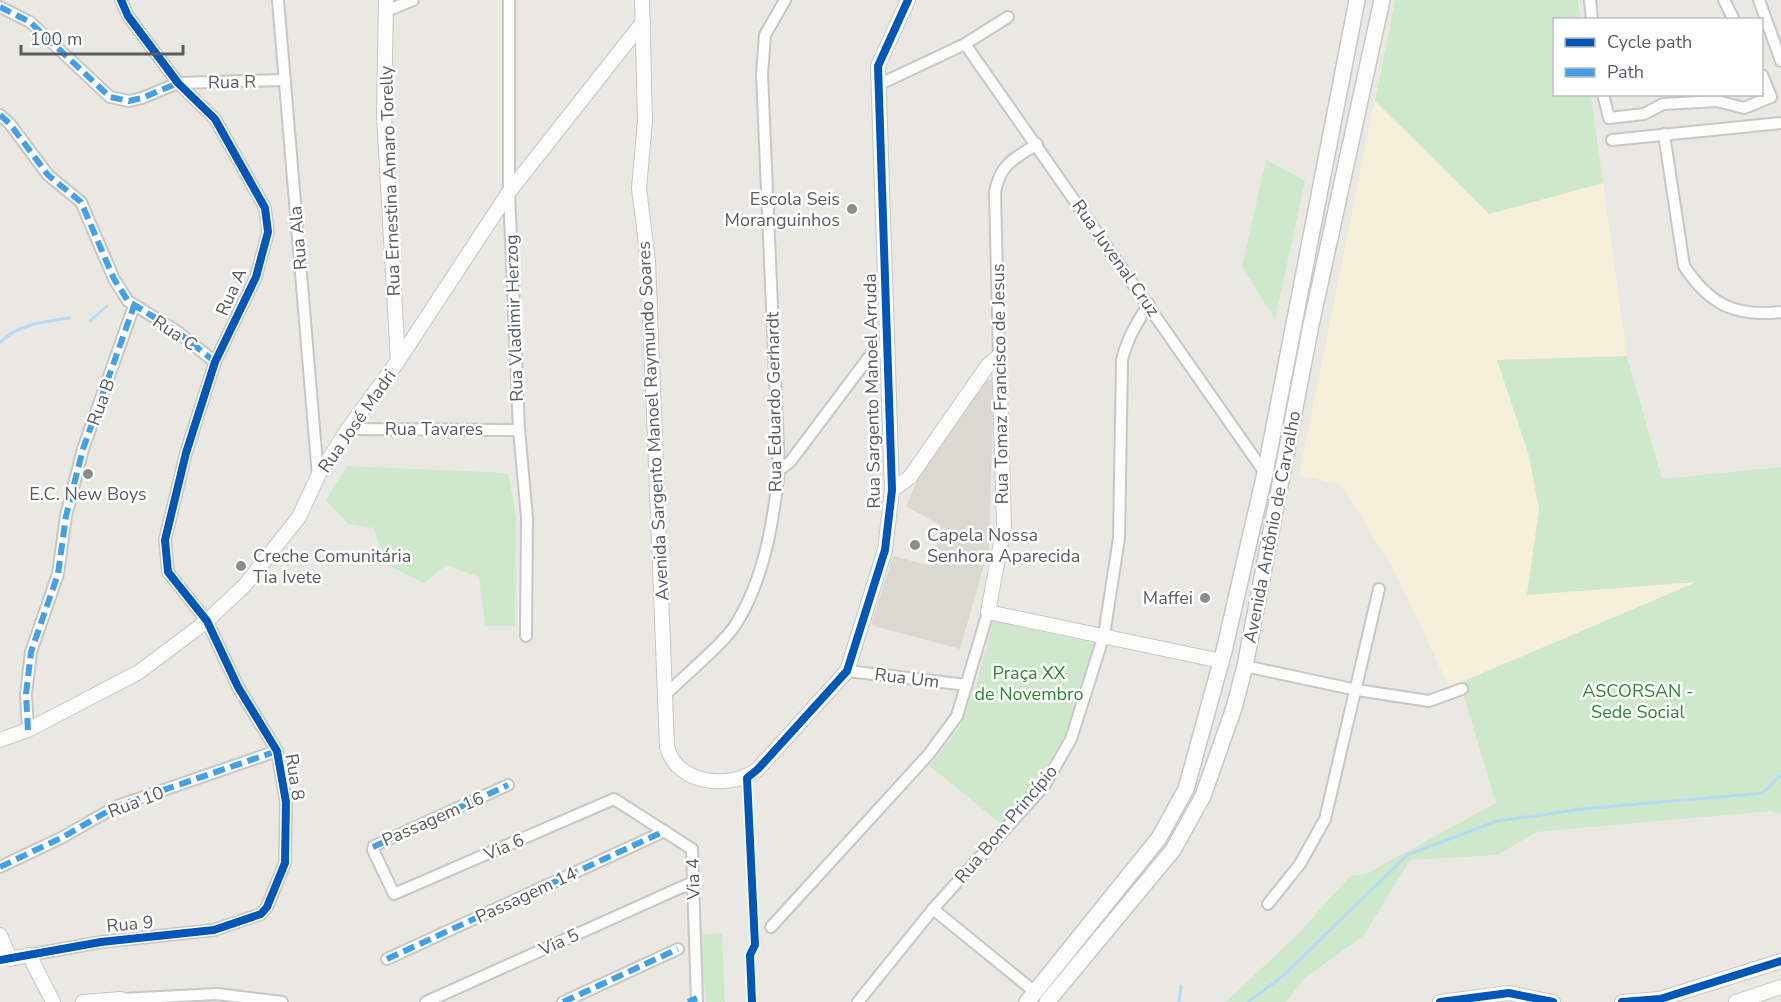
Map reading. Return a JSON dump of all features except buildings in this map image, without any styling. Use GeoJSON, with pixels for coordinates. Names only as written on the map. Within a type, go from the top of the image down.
{"type":"FeatureCollection","features":[{"type":"Feature","properties":{"kind":"main road","name":"Avenida Antônio de Carvalho"},"geometry":{"type":"LineString","coordinates":[[1036,999],[1162,832],[1186,789],[1228,634],[1265,473],[1357,0]]}},
{"type":"Feature","properties":{"kind":"main road","name":"Avenida Antônio de Carvalho"},"geometry":{"type":"LineString","coordinates":[[1036,999],[1173,850],[1203,796],[1245,666],[1311,325],[1382,0]]}},
{"type":"Feature","properties":{"kind":"main road"},"geometry":{"type":"LineString","coordinates":[[1228,634],[1230,656],[1245,666]]}},
{"type":"Feature","properties":{"kind":"main road"},"geometry":{"type":"LineString","coordinates":[[1221,661],[1235,669],[1239,690]]}},
{"type":"Feature","properties":{"kind":"street"},"geometry":{"type":"LineString","coordinates":[[0,2],[4,0]]}},
{"type":"Feature","properties":{"kind":"street","name":"Rua A"},"geometry":{"type":"LineString","coordinates":[[122,0],[128,16],[178,83],[215,118],[265,208],[268,232],[256,277],[215,362],[186,453],[165,548],[168,572],[207,621]]}},
{"type":"Feature","properties":{"kind":"street","name":"Rua Ala"},"geometry":{"type":"LineString","coordinates":[[278,0],[318,476]]}},
{"type":"Feature","properties":{"kind":"street"},"geometry":{"type":"LineString","coordinates":[[386,6],[413,0]]}},
{"type":"Feature","properties":{"kind":"street","name":"Rua Vladimir Herzog"},"geometry":{"type":"LineString","coordinates":[[509,0],[509,192],[519,429],[527,517],[526,636]]}},
{"type":"Feature","properties":{"kind":"street","name":"Avenida Sargento Manoel Raymundo Soares"},"geometry":{"type":"LineString","coordinates":[[642,0],[645,121],[639,188],[648,261],[667,747],[675,764],[684,772],[722,782],[747,778]]}},
{"type":"Feature","properties":{"kind":"street","name":"Rua Eduardo Gerhardt"},"geometry":{"type":"LineString","coordinates":[[665,695],[733,628],[753,588],[773,526],[779,470],[762,74],[765,35],[785,0]]}},
{"type":"Feature","properties":{"kind":"street","name":"Rua Sargento Manoel Arruda"},"geometry":{"type":"LineString","coordinates":[[747,778],[758,769],[847,671],[885,550],[892,490],[878,66],[908,0]]}},
{"type":"Feature","properties":{"kind":"street"},"geometry":{"type":"LineString","coordinates":[[1590,0],[1592,18]]}},
{"type":"Feature","properties":{"kind":"street"},"geometry":{"type":"LineString","coordinates":[[1724,0],[1733,18]]}},
{"type":"Feature","properties":{"kind":"street"},"geometry":{"type":"LineString","coordinates":[[1759,0],[1781,61]]}},
{"type":"Feature","properties":{"kind":"street","name":"Rua Ernestina Amaro Torelly"},"geometry":{"type":"LineString","coordinates":[[386,6],[384,116],[398,361]]}},
{"type":"Feature","properties":{"kind":"street","name":"Rua R"},"geometry":{"type":"LineString","coordinates":[[0,7],[30,22],[110,97],[129,101],[178,83],[285,80]]}},
{"type":"Feature","properties":{"kind":"street"},"geometry":{"type":"LineString","coordinates":[[878,85],[965,44],[1008,17]]}},
{"type":"Feature","properties":{"kind":"street","name":"Rua José Madri"},"geometry":{"type":"LineString","coordinates":[[0,740],[28,730],[139,672],[207,621],[245,585],[299,517],[318,476],[348,429],[398,361],[509,192],[643,22]]}},
{"type":"Feature","properties":{"kind":"street","name":"Rua Juvenal Cruz"},"geometry":{"type":"LineString","coordinates":[[965,44],[1265,473]]}},
{"type":"Feature","properties":{"kind":"street"},"geometry":{"type":"LineString","coordinates":[[1604,96],[1609,118],[1644,114],[1663,104],[1717,101],[1744,108],[1771,97],[1763,79]]}},
{"type":"Feature","properties":{"kind":"street"},"geometry":{"type":"LineString","coordinates":[[0,116],[10,124],[48,175],[81,202],[114,279],[134,306]]}},
{"type":"Feature","properties":{"kind":"street"},"geometry":{"type":"LineString","coordinates":[[1612,140],[1781,123]]}},
{"type":"Feature","properties":{"kind":"street"},"geometry":{"type":"LineString","coordinates":[[1664,134],[1684,266],[1695,283],[1726,307],[1744,313],[1781,312]]}},
{"type":"Feature","properties":{"kind":"street","name":"Rua Tomaz Francisco de Jesus"},"geometry":{"type":"LineString","coordinates":[[771,927],[953,725],[967,685],[988,612],[1004,525],[995,192],[998,177],[1005,166],[1037,144]]}},
{"type":"Feature","properties":{"kind":"street","name":"Rua Bom Princípio"},"geometry":{"type":"LineString","coordinates":[[858,1002],[933,909],[1044,786],[1059,764],[1071,739],[1104,635],[1119,538],[1122,360],[1126,344],[1136,323],[1149,304]]}},
{"type":"Feature","properties":{"kind":"street","name":"Rua C"},"geometry":{"type":"LineString","coordinates":[[134,306],[178,332],[215,362]]}},
{"type":"Feature","properties":{"kind":"street","name":"Rua B"},"geometry":{"type":"LineString","coordinates":[[28,730],[26,694],[31,652],[58,574],[66,516],[83,449],[134,306]]}},
{"type":"Feature","properties":{"kind":"street"},"geometry":{"type":"LineString","coordinates":[[779,470],[790,462],[869,357],[887,350]]}},
{"type":"Feature","properties":{"kind":"street"},"geometry":{"type":"LineString","coordinates":[[892,490],[910,477],[988,365],[999,356]]}},
{"type":"Feature","properties":{"kind":"street","name":"Rua Tavares"},"geometry":{"type":"LineString","coordinates":[[348,429],[519,429]]}},
{"type":"Feature","properties":{"kind":"street"},"geometry":{"type":"LineString","coordinates":[[1268,904],[1300,864],[1325,819],[1379,589]]}},
{"type":"Feature","properties":{"kind":"street"},"geometry":{"type":"LineString","coordinates":[[988,612],[1221,661]]}},
{"type":"Feature","properties":{"kind":"street","name":"Rua 8"},"geometry":{"type":"LineString","coordinates":[[207,621],[238,687],[277,751],[286,802],[285,863],[267,908],[261,914]]}},
{"type":"Feature","properties":{"kind":"street"},"geometry":{"type":"LineString","coordinates":[[1245,666],[1357,690],[1430,701],[1462,689]]}},
{"type":"Feature","properties":{"kind":"street","name":"Rua Um"},"geometry":{"type":"LineString","coordinates":[[847,671],[967,685]]}},
{"type":"Feature","properties":{"kind":"street","name":"Rua 10"},"geometry":{"type":"LineString","coordinates":[[0,867],[63,837],[117,806],[277,751]]}},
{"type":"Feature","properties":{"kind":"street","name":"Passagem 16"},"geometry":{"type":"LineString","coordinates":[[394,894],[374,846],[508,785]]}},
{"type":"Feature","properties":{"kind":"street","name":"Via 6"},"geometry":{"type":"LineString","coordinates":[[394,894],[614,799]]}},
{"type":"Feature","properties":{"kind":"street","name":"Via 4"},"geometry":{"type":"LineString","coordinates":[[614,799],[692,849],[694,1001]]}},
{"type":"Feature","properties":{"kind":"street","name":"Passagem 14"},"geometry":{"type":"LineString","coordinates":[[387,958],[665,831]]}},
{"type":"Feature","properties":{"kind":"street","name":"Via 5"},"geometry":{"type":"LineString","coordinates":[[426,1002],[693,882]]}},
{"type":"Feature","properties":{"kind":"street"},"geometry":{"type":"LineString","coordinates":[[933,909],[1036,999]]}},
{"type":"Feature","properties":{"kind":"street","name":"Rua 9"},"geometry":{"type":"LineString","coordinates":[[5,960],[101,942],[214,930],[261,914]]}},
{"type":"Feature","properties":{"kind":"street"},"geometry":{"type":"LineString","coordinates":[[0,935],[5,960]]}},
{"type":"Feature","properties":{"kind":"street"},"geometry":{"type":"LineString","coordinates":[[563,1002],[678,949]]}},
{"type":"Feature","properties":{"kind":"street"},"geometry":{"type":"LineString","coordinates":[[30,955],[54,1002]]}},
{"type":"Feature","properties":{"kind":"street"},"geometry":{"type":"LineString","coordinates":[[1622,1002],[1659,999],[1781,961]]}},
{"type":"Feature","properties":{"kind":"street"},"geometry":{"type":"LineString","coordinates":[[1736,1002],[1781,987]]}},
{"type":"Feature","properties":{"kind":"street"},"geometry":{"type":"LineString","coordinates":[[1440,1002],[1509,993],[1553,1002]]}},
{"type":"Feature","properties":{"kind":"street"},"geometry":{"type":"LineString","coordinates":[[83,1002],[217,994],[282,1002]]}},
{"type":"Feature","properties":{"kind":"shaded area"},"geometry":{"type":"Polygon","coordinates":[[[1395,0],[1578,0],[1580,18],[1553,18],[1553,96],[1591,96],[1627,356],[1662,479],[1699,581],[1449,687],[1396,574],[1342,485],[1299,475],[1395,0]]]}},
{"type":"Feature","properties":{"kind":"shaded area"},"geometry":{"type":"Polygon","coordinates":[[[986,380],[994,380],[989,547],[960,649],[871,625],[893,556],[931,566],[941,526],[906,506],[917,481],[986,380]]]}},
{"type":"Feature","properties":{"kind":"green space"},"geometry":{"type":"Polygon","coordinates":[[[1395,0],[1578,0],[1580,18],[1553,18],[1553,96],[1591,96],[1603,183],[1489,214],[1375,101],[1395,0]]]}},
{"type":"Feature","properties":{"kind":"green space"},"geometry":{"type":"Polygon","coordinates":[[[1266,160],[1305,181],[1275,319],[1242,267],[1266,160]]]}},
{"type":"Feature","properties":{"kind":"green space","name":"ASCORSAN - Sede Social"},"geometry":{"type":"Polygon","coordinates":[[[1627,356],[1662,479],[1781,467],[1781,814],[1771,811],[1536,832],[1498,855],[1410,860],[1364,935],[1305,978],[1286,1002],[1226,1002],[1299,933],[1350,876],[1366,874],[1496,803],[1460,683],[1697,582],[1527,595],[1539,509],[1529,456],[1497,360],[1627,356]]]}},
{"type":"Feature","properties":{"kind":"green space"},"geometry":{"type":"Polygon","coordinates":[[[347,466],[508,473],[516,516],[515,626],[485,626],[479,577],[446,565],[424,583],[384,563],[374,528],[348,524],[326,500],[347,466]]]}},
{"type":"Feature","properties":{"kind":"green space","name":"Praça XX de Novembro"},"geometry":{"type":"Polygon","coordinates":[[[993,621],[1094,643],[1065,735],[1032,790],[1001,824],[930,766],[959,728],[976,686],[993,621]]]}},
{"type":"Feature","properties":{"kind":"green space"},"geometry":{"type":"Polygon","coordinates":[[[722,933],[725,1002],[706,1002],[699,935],[722,933]]]}},
{"type":"Feature","properties":{"kind":"waterway"},"geometry":{"type":"LineString","coordinates":[[90,321],[107,306]]}},
{"type":"Feature","properties":{"kind":"waterway"},"geometry":{"type":"LineString","coordinates":[[0,343],[22,328],[41,322],[69,318]]}},
{"type":"Feature","properties":{"kind":"waterway"},"geometry":{"type":"LineString","coordinates":[[1248,1002],[1283,976],[1407,855],[1497,821],[1582,809],[1763,793],[1781,775]]}},
{"type":"Feature","properties":{"kind":"waterway"},"geometry":{"type":"LineString","coordinates":[[1179,1002],[1181,986]]}},
{"type":"Feature","properties":{"kind":"marked path"},"geometry":{"type":"LineString","coordinates":[[0,7],[30,22],[110,97],[129,101],[178,83]]}},
{"type":"Feature","properties":{"kind":"marked path"},"geometry":{"type":"LineString","coordinates":[[0,115],[10,124],[48,175],[81,202],[114,279],[128,301],[178,332],[215,362]]}},
{"type":"Feature","properties":{"kind":"marked path"},"geometry":{"type":"LineString","coordinates":[[28,730],[26,694],[31,652],[58,574],[66,516],[83,449],[134,306]]}},
{"type":"Feature","properties":{"kind":"marked path"},"geometry":{"type":"LineString","coordinates":[[0,867],[63,837],[117,806],[277,751]]}},
{"type":"Feature","properties":{"kind":"marked path"},"geometry":{"type":"LineString","coordinates":[[373,847],[508,785]]}},
{"type":"Feature","properties":{"kind":"marked path"},"geometry":{"type":"LineString","coordinates":[[387,959],[665,831]]}},
{"type":"Feature","properties":{"kind":"marked path"},"geometry":{"type":"LineString","coordinates":[[563,1002],[678,949]]}},
{"type":"Feature","properties":{"kind":"marked path"},"geometry":{"type":"LineString","coordinates":[[688,1002],[697,998]]}},
{"type":"Feature","properties":{"kind":"cycle path"},"geometry":{"type":"LineString","coordinates":[[0,960],[101,942],[214,930],[261,914],[267,907],[285,863],[286,802],[277,751],[238,687],[207,621],[168,572],[165,540],[186,453],[215,362],[256,277],[268,232],[265,208],[215,119],[178,83],[128,16],[121,0]]}},
{"type":"Feature","properties":{"kind":"cycle path"},"geometry":{"type":"LineString","coordinates":[[752,1002],[750,955],[755,945],[747,778],[758,769],[847,671],[885,550],[892,490],[878,66],[908,0]]}},
{"type":"Feature","properties":{"kind":"cycle path"},"geometry":{"type":"LineString","coordinates":[[1622,1002],[1660,999],[1781,961]]}},
{"type":"Feature","properties":{"kind":"cycle path"},"geometry":{"type":"LineString","coordinates":[[1440,1002],[1509,993],[1553,1002]]}},
{"type":"Feature","properties":{"kind":"place","name":"Escola Seis Moranguinhos"},"geometry":{"type":"Point","coordinates":[852,209]}},
{"type":"Feature","properties":{"kind":"place","name":"E.C. New Boys"},"geometry":{"type":"Point","coordinates":[88,474]}},
{"type":"Feature","properties":{"kind":"place","name":"Capela Nossa Senhora Aparecida"},"geometry":{"type":"Point","coordinates":[915,545]}},
{"type":"Feature","properties":{"kind":"place","name":"Creche Comunitária Tia Ivete"},"geometry":{"type":"Point","coordinates":[241,566]}},
{"type":"Feature","properties":{"kind":"place","name":"Maffei"},"geometry":{"type":"Point","coordinates":[1205,598]}}]}
